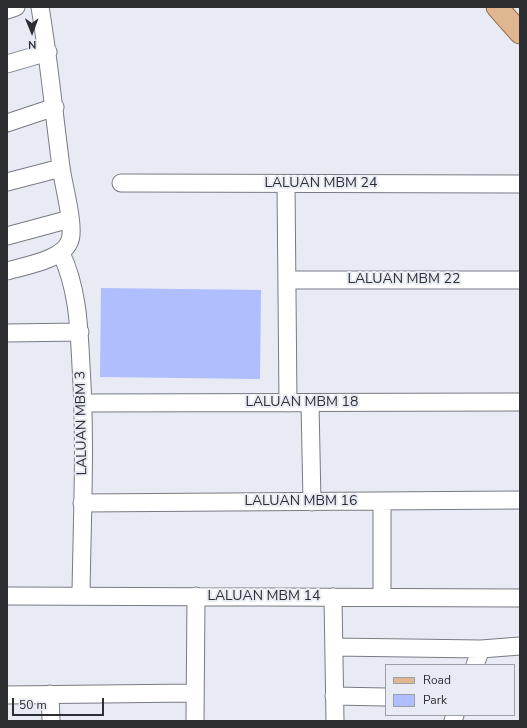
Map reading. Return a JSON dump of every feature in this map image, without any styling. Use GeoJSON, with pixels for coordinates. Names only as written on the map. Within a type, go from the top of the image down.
{"type":"FeatureCollection","features":[{"type":"Feature","properties":{"kind":"main road"},"geometry":{"type":"LineString","coordinates":[[497,7],[520,33]]}},
{"type":"Feature","properties":{"kind":"street"},"geometry":{"type":"LineString","coordinates":[[7,10],[16,7]]}},
{"type":"Feature","properties":{"kind":"street"},"geometry":{"type":"LineString","coordinates":[[7,271],[42,261],[62,253],[70,240],[70,219],[61,168],[48,52],[40,7]]}},
{"type":"Feature","properties":{"kind":"street"},"geometry":{"type":"LineString","coordinates":[[7,64],[48,52]]}},
{"type":"Feature","properties":{"kind":"street"},"geometry":{"type":"LineString","coordinates":[[7,123],[55,107]]}},
{"type":"Feature","properties":{"kind":"street"},"geometry":{"type":"LineString","coordinates":[[7,182],[61,168]]}},
{"type":"Feature","properties":{"kind":"street","name":"LALUAN MBM 24"},"geometry":{"type":"LineString","coordinates":[[121,183],[520,184]]}},
{"type":"Feature","properties":{"kind":"street"},"geometry":{"type":"LineString","coordinates":[[286,184],[288,403]]}},
{"type":"Feature","properties":{"kind":"street"},"geometry":{"type":"LineString","coordinates":[[7,236],[70,219]]}},
{"type":"Feature","properties":{"kind":"street","name":"LALUAN MBM 3"},"geometry":{"type":"LineString","coordinates":[[62,253],[70,272],[75,292],[80,332],[84,403],[81,596]]}},
{"type":"Feature","properties":{"kind":"street","name":"LALUAN MBM 22"},"geometry":{"type":"LineString","coordinates":[[287,280],[520,280]]}},
{"type":"Feature","properties":{"kind":"street"},"geometry":{"type":"LineString","coordinates":[[7,333],[80,332]]}},
{"type":"Feature","properties":{"kind":"street","name":"LALUAN MBM 18"},"geometry":{"type":"LineString","coordinates":[[84,403],[520,402]]}},
{"type":"Feature","properties":{"kind":"street"},"geometry":{"type":"LineString","coordinates":[[310,403],[312,502]]}},
{"type":"Feature","properties":{"kind":"street","name":"LALUAN MBM 16"},"geometry":{"type":"LineString","coordinates":[[82,503],[520,500]]}},
{"type":"Feature","properties":{"kind":"street"},"geometry":{"type":"LineString","coordinates":[[382,501],[382,597]]}},
{"type":"Feature","properties":{"kind":"street","name":"LALUAN MBM 14"},"geometry":{"type":"LineString","coordinates":[[7,596],[520,598]]}},
{"type":"Feature","properties":{"kind":"street"},"geometry":{"type":"LineString","coordinates":[[195,721],[196,596]]}},
{"type":"Feature","properties":{"kind":"street"},"geometry":{"type":"LineString","coordinates":[[333,597],[335,721]]}},
{"type":"Feature","properties":{"kind":"street"},"geometry":{"type":"LineString","coordinates":[[334,647],[482,649],[520,646]]}},
{"type":"Feature","properties":{"kind":"street"},"geometry":{"type":"LineString","coordinates":[[475,664],[482,649]]}},
{"type":"Feature","properties":{"kind":"street"},"geometry":{"type":"LineString","coordinates":[[7,694],[195,693]]}},
{"type":"Feature","properties":{"kind":"street"},"geometry":{"type":"LineString","coordinates":[[50,694],[51,721]]}},
{"type":"Feature","properties":{"kind":"street"},"geometry":{"type":"LineString","coordinates":[[334,696],[385,697]]}},
{"type":"Feature","properties":{"kind":"green space"},"geometry":{"type":"Polygon","coordinates":[[[101,288],[261,290],[260,379],[100,377],[101,288]]]}}]}
